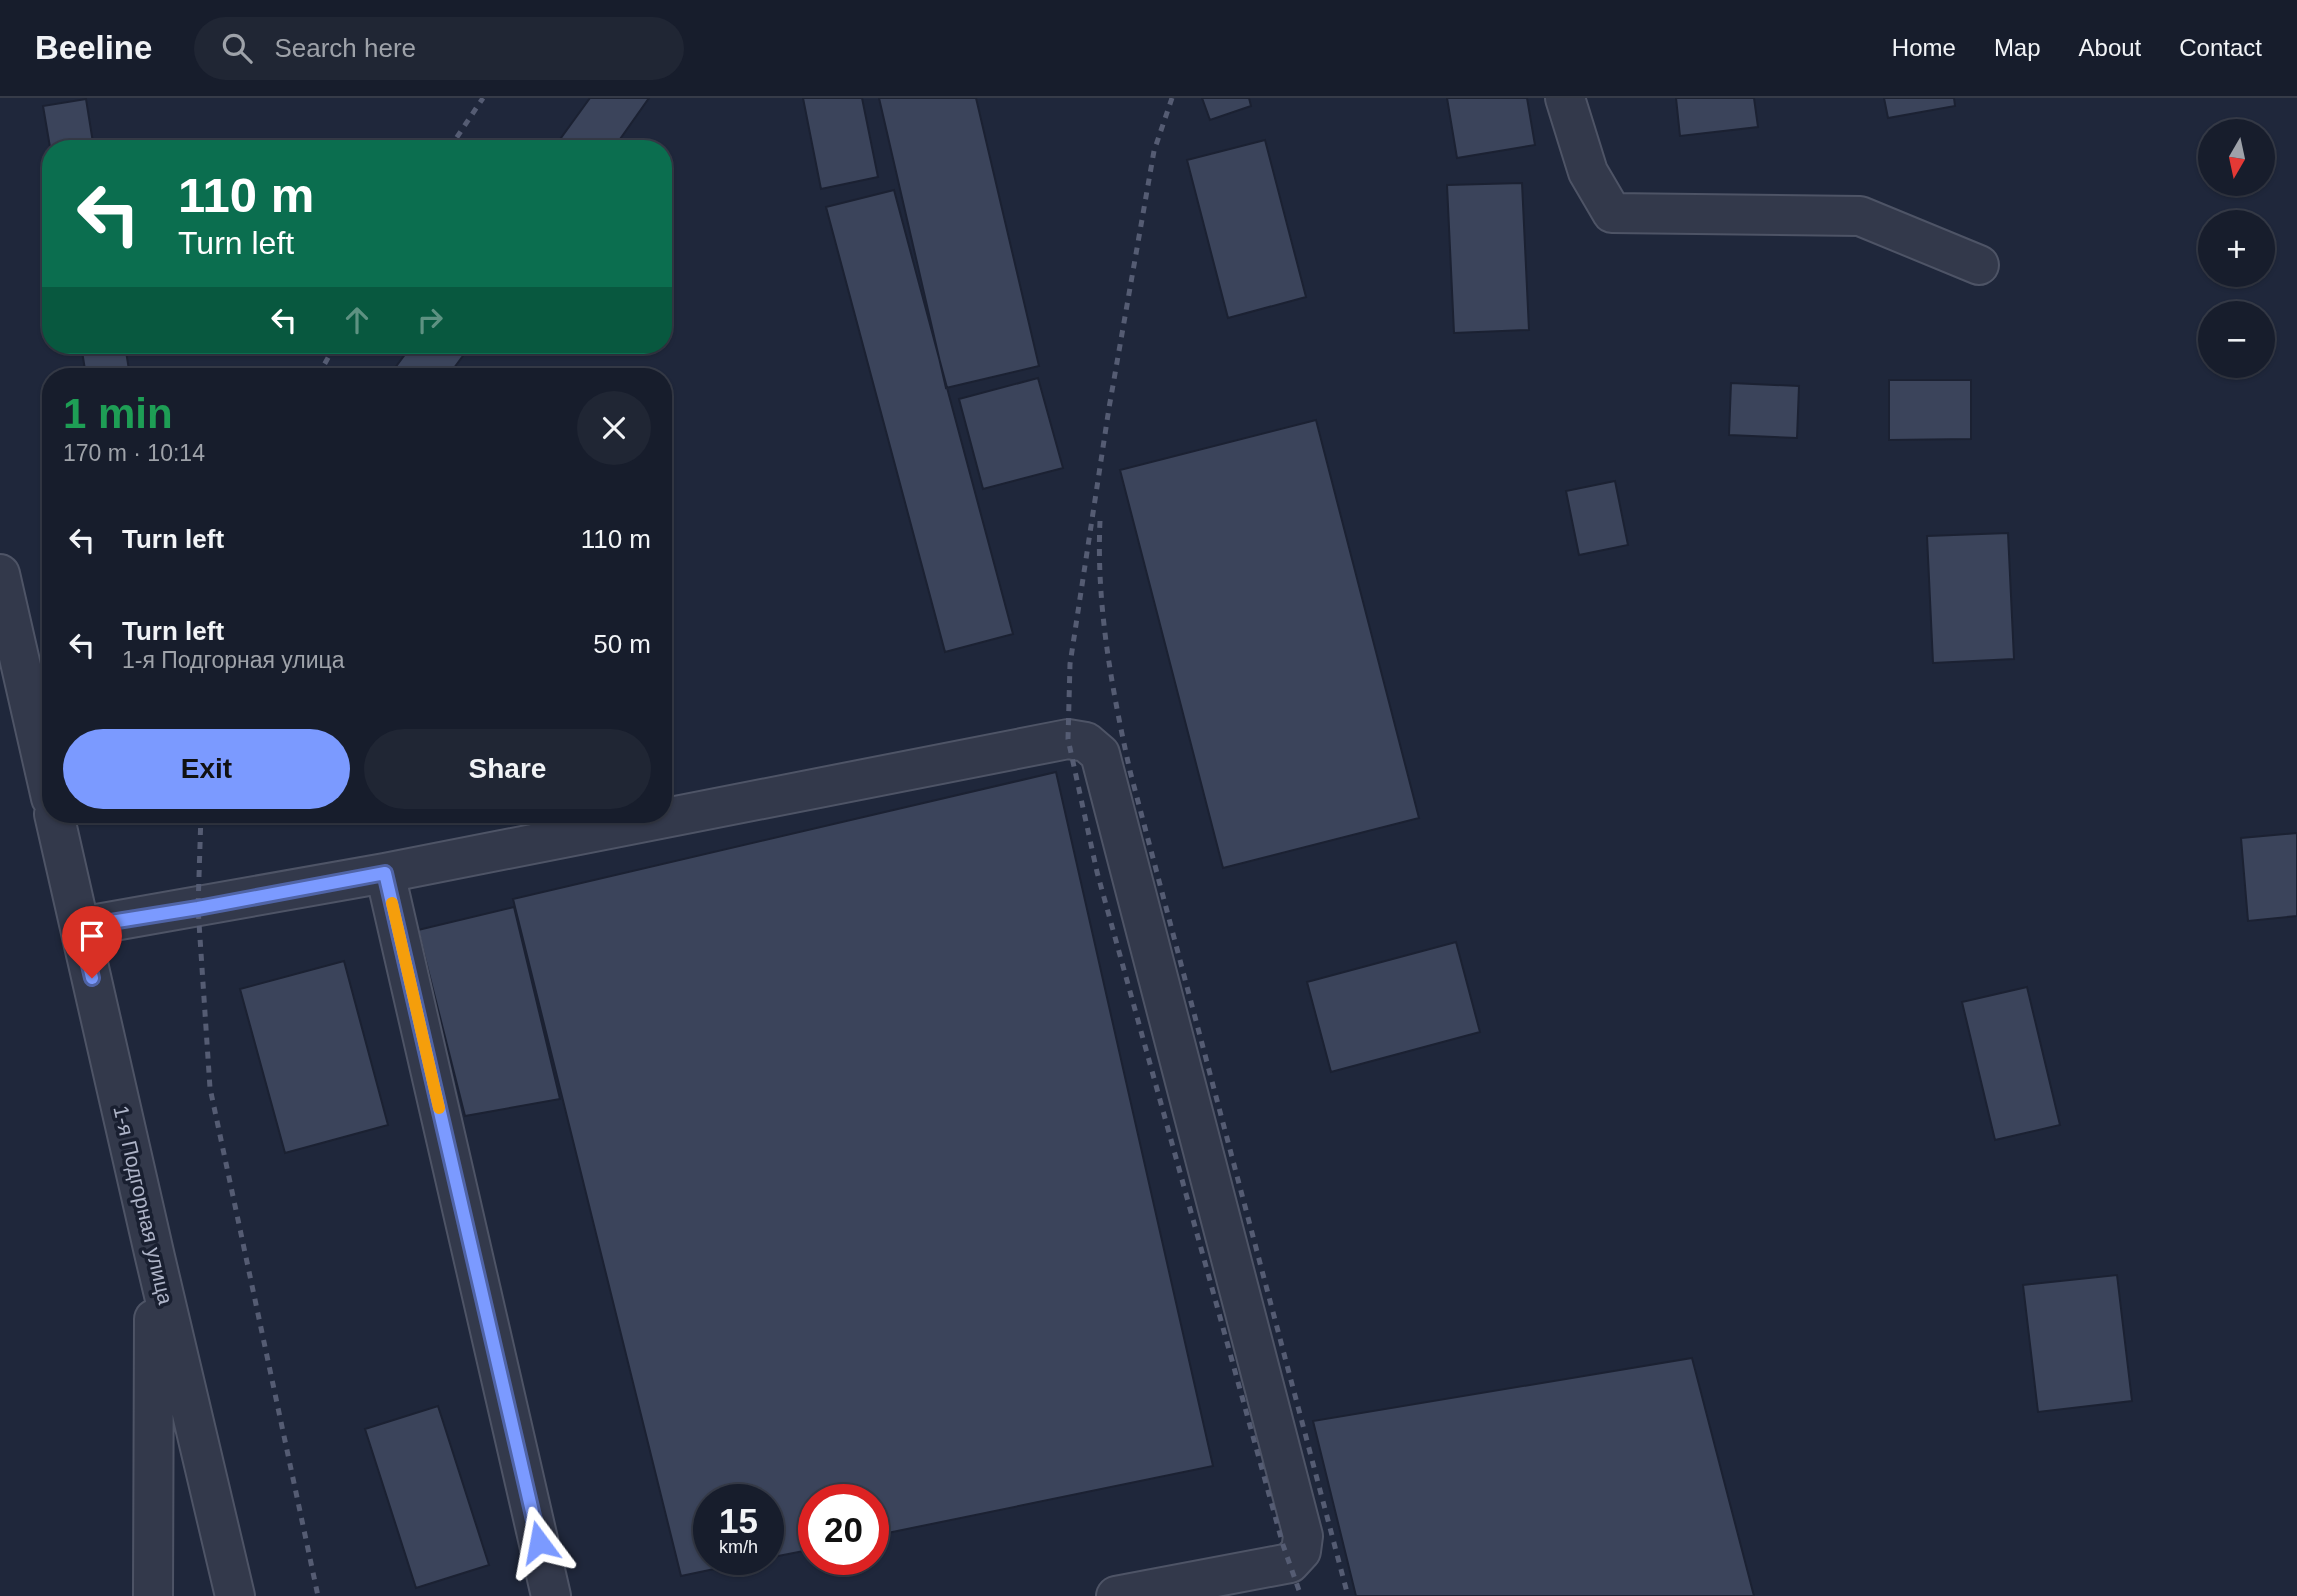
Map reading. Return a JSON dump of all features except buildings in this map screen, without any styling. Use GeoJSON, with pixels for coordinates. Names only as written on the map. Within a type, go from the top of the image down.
{"type":"FeatureCollection","features":[{"type":"Feature","properties":{"kind":"street"},"geometry":{"type":"LineString","coordinates":[[1565,98],[1588,172],[1612,213],[1860,216],[1979,265]]}},
{"type":"Feature","properties":{"kind":"street"},"geometry":{"type":"LineString","coordinates":[[0,574],[11,670],[42,768]]}},
{"type":"Feature","properties":{"kind":"street"},"geometry":{"type":"LineString","coordinates":[[672,817],[1068,740],[1086,742],[1100,754],[1303,1536],[1301,1551],[1290,1563],[1116,1596]]}},
{"type":"Feature","properties":{"kind":"street","name":"1-я Подгорная улица"},"geometry":{"type":"LineString","coordinates":[[56,823],[235,1596]]}},
{"type":"Feature","properties":{"kind":"street"},"geometry":{"type":"LineString","coordinates":[[80,927],[198,908],[642,823]]}},
{"type":"Feature","properties":{"kind":"street"},"geometry":{"type":"LineString","coordinates":[[385,873],[551,1596]]}},
{"type":"Feature","properties":{"kind":"street"},"geometry":{"type":"LineString","coordinates":[[153,1596],[155,1257]]}},
{"type":"Feature","properties":{"kind":"railway"},"geometry":{"type":"LineString","coordinates":[[455,140],[483,98]]}},
{"type":"Feature","properties":{"kind":"railway"},"geometry":{"type":"LineString","coordinates":[[1172,98],[1154,151],[1109,408],[1070,664],[1068,739],[1097,872],[1283,1545],[1301,1596]]}},
{"type":"Feature","properties":{"kind":"railway"},"geometry":{"type":"LineString","coordinates":[[322,368],[330,354]]}},
{"type":"Feature","properties":{"kind":"railway"},"geometry":{"type":"LineString","coordinates":[[1100,521],[1103,615],[1117,709],[1130,771],[1348,1596]]}},
{"type":"Feature","properties":{"kind":"railway"},"geometry":{"type":"LineString","coordinates":[[201,823],[198,908],[210,1088],[318,1596]]}},
{"type":"Feature","properties":{"kind":"slow traffic"},"geometry":{"type":"LineString","coordinates":[[392,903],[439,1108]]}},
{"type":"Feature","properties":{"kind":"route"},"geometry":{"type":"LineString","coordinates":[[92,978],[80,927],[385,873],[539,1542]]}}]}
